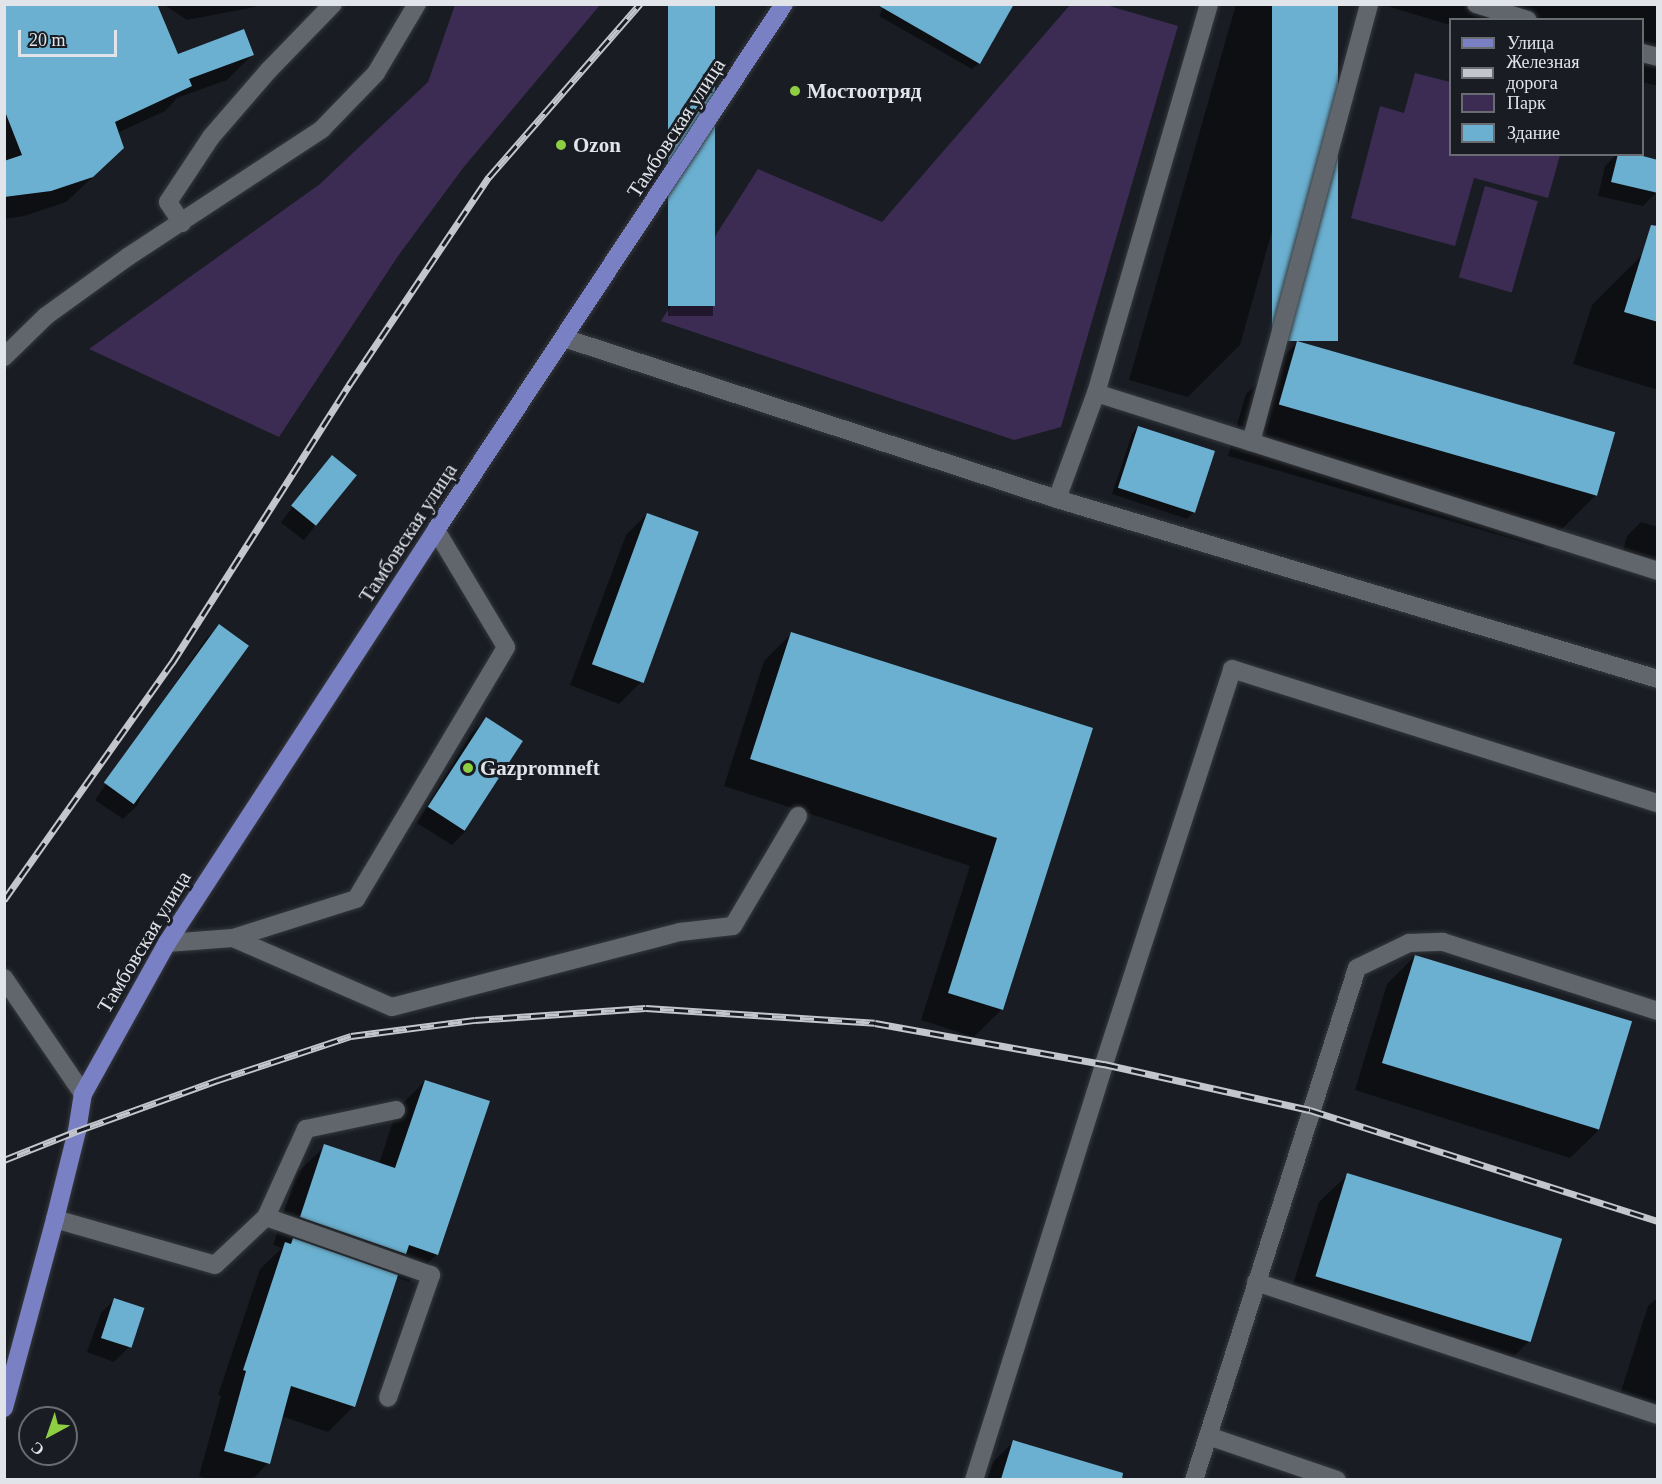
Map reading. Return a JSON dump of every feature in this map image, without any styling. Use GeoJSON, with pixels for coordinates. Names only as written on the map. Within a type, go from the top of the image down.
{"type":"FeatureCollection","features":[{"type":"Feature","properties":{"kind":"main road","name":"Тамбовская улица"},"geometry":{"type":"LineString","coordinates":[[4,1408],[55,1219],[77,1131],[83,1094],[167,943],[435,530],[784,4]]}},
{"type":"Feature","properties":{"kind":"street"},"geometry":{"type":"LineString","coordinates":[[182,223],[168,202],[211,137],[269,70],[333,4]]}},
{"type":"Feature","properties":{"kind":"street"},"geometry":{"type":"LineString","coordinates":[[4,357],[46,316],[129,256],[322,129],[376,73],[417,4]]}},
{"type":"Feature","properties":{"kind":"street"},"geometry":{"type":"LineString","coordinates":[[1057,499],[1096,393],[1209,4]]}},
{"type":"Feature","properties":{"kind":"street"},"geometry":{"type":"LineString","coordinates":[[1251,442],[1369,4]]}},
{"type":"Feature","properties":{"kind":"street"},"geometry":{"type":"LineString","coordinates":[[1476,4],[1522,18]]}},
{"type":"Feature","properties":{"kind":"street"},"geometry":{"type":"LineString","coordinates":[[564,338],[1057,499],[1658,679]]}},
{"type":"Feature","properties":{"kind":"street"},"geometry":{"type":"LineString","coordinates":[[1096,393],[1658,571]]}},
{"type":"Feature","properties":{"kind":"street"},"geometry":{"type":"LineString","coordinates":[[167,943],[233,938],[356,899],[506,647],[435,530]]}},
{"type":"Feature","properties":{"kind":"street"},"geometry":{"type":"LineString","coordinates":[[974,1479],[1104,1064],[1232,669],[1658,803]]}},
{"type":"Feature","properties":{"kind":"street"},"geometry":{"type":"LineString","coordinates":[[233,938],[392,1007],[680,932],[733,926],[798,816]]}},
{"type":"Feature","properties":{"kind":"street"},"geometry":{"type":"LineString","coordinates":[[1194,1479],[1356,968],[1409,943],[1443,942],[1658,1011]]}},
{"type":"Feature","properties":{"kind":"street"},"geometry":{"type":"LineString","coordinates":[[4,978],[83,1094]]}},
{"type":"Feature","properties":{"kind":"street"},"geometry":{"type":"LineString","coordinates":[[55,1219],[214,1265],[266,1217],[306,1129],[396,1110]]}},
{"type":"Feature","properties":{"kind":"street"},"geometry":{"type":"LineString","coordinates":[[266,1217],[431,1275],[388,1398]]}},
{"type":"Feature","properties":{"kind":"street"},"geometry":{"type":"LineString","coordinates":[[1256,1282],[1658,1415]]}},
{"type":"Feature","properties":{"kind":"street"},"geometry":{"type":"LineString","coordinates":[[1208,1436],[1337,1479]]}},
{"type":"Feature","properties":{"kind":"green space"},"geometry":{"type":"Polygon","coordinates":[[[455,5],[600,5],[463,168],[398,256],[279,437],[89,349],[320,184],[428,82],[455,5]]]}},
{"type":"Feature","properties":{"kind":"green space"},"geometry":{"type":"Polygon","coordinates":[[[1070,5],[1106,5],[1178,26],[1061,427],[1014,440],[661,321],[758,169],[882,222],[1070,5]]]}},
{"type":"Feature","properties":{"kind":"green space"},"geometry":{"type":"Polygon","coordinates":[[[1415,73],[1449,82],[1449,156],[1560,156],[1548,198],[1474,178],[1455,246],[1351,218],[1380,106],[1404,113],[1415,73]]]}},
{"type":"Feature","properties":{"kind":"green space"},"geometry":{"type":"Polygon","coordinates":[[[1485,186],[1538,201],[1512,292],[1459,277],[1485,186]]]}},
{"type":"Feature","properties":{"kind":"building"},"geometry":{"type":"Polygon","coordinates":[[[4,4],[157,4],[178,54],[244,29],[254,55],[189,79],[192,86],[115,122],[124,148],[93,177],[51,191],[4,197],[4,161],[22,155],[4,109],[4,4]]]}},
{"type":"Feature","properties":{"kind":"building"},"geometry":{"type":"Polygon","coordinates":[[[668,4],[715,4],[715,306],[668,306],[668,4]]]}},
{"type":"Feature","properties":{"kind":"building"},"geometry":{"type":"Polygon","coordinates":[[[876,4],[1014,4],[980,64],[876,4]]]}},
{"type":"Feature","properties":{"kind":"building"},"geometry":{"type":"Polygon","coordinates":[[[1272,4],[1338,4],[1338,341],[1272,341],[1272,4]]]}},
{"type":"Feature","properties":{"kind":"building"},"geometry":{"type":"Polygon","coordinates":[[[1618,156],[1643,156],[1658,160],[1658,193],[1611,182],[1618,156]]]}},
{"type":"Feature","properties":{"kind":"building"},"geometry":{"type":"Polygon","coordinates":[[[1651,225],[1658,226],[1658,322],[1624,312],[1651,225]]]}},
{"type":"Feature","properties":{"kind":"building"},"geometry":{"type":"Polygon","coordinates":[[[1297,341],[1615,432],[1597,496],[1279,404],[1297,341]]]}},
{"type":"Feature","properties":{"kind":"building"},"geometry":{"type":"Polygon","coordinates":[[[1138,426],[1215,451],[1195,513],[1118,488],[1138,426]]]}},
{"type":"Feature","properties":{"kind":"building"},"geometry":{"type":"Polygon","coordinates":[[[332,455],[357,475],[316,526],[291,506],[332,455]]]}},
{"type":"Feature","properties":{"kind":"building"},"geometry":{"type":"Polygon","coordinates":[[[647,513],[699,532],[644,683],[592,664],[647,513]]]}},
{"type":"Feature","properties":{"kind":"building"},"geometry":{"type":"Polygon","coordinates":[[[219,624],[249,646],[134,804],[104,783],[219,624]]]}},
{"type":"Feature","properties":{"kind":"building"},"geometry":{"type":"Polygon","coordinates":[[[791,632],[1093,728],[1003,1010],[948,993],[997,838],[750,759],[791,632]]]}},
{"type":"Feature","properties":{"kind":"building"},"geometry":{"type":"Polygon","coordinates":[[[486,717],[523,741],[465,831],[428,807],[486,717]]]}},
{"type":"Feature","properties":{"kind":"building"},"geometry":{"type":"Polygon","coordinates":[[[1415,955],[1632,1021],[1599,1129],[1382,1063],[1415,955]]]}},
{"type":"Feature","properties":{"kind":"building"},"geometry":{"type":"Polygon","coordinates":[[[425,1080],[490,1101],[438,1255],[409,1245],[406,1254],[300,1217],[324,1144],[395,1168],[425,1080]]]}},
{"type":"Feature","properties":{"kind":"building"},"geometry":{"type":"Polygon","coordinates":[[[1347,1173],[1562,1239],[1531,1342],[1315,1276],[1347,1173]]]}},
{"type":"Feature","properties":{"kind":"building"},"geometry":{"type":"Polygon","coordinates":[[[293,1238],[398,1275],[355,1407],[291,1386],[270,1464],[224,1451],[246,1371],[243,1370],[285,1242],[291,1244],[293,1238]]]}},
{"type":"Feature","properties":{"kind":"building"},"geometry":{"type":"Polygon","coordinates":[[[114,1298],[144,1308],[131,1348],[101,1338],[114,1298]]]}},
{"type":"Feature","properties":{"kind":"building"},"geometry":{"type":"Polygon","coordinates":[[[1013,1440],[1123,1473],[1122,1479],[1001,1479],[1013,1440]]]}},
{"type":"Feature","properties":{"kind":"railway"},"geometry":{"type":"LineString","coordinates":[[4,900],[172,663],[349,385],[489,177],[640,4]]}},
{"type":"Feature","properties":{"kind":"railway"},"geometry":{"type":"LineString","coordinates":[[4,1160],[218,1080],[351,1036],[475,1020],[646,1008],[875,1023],[1104,1064],[1310,1110],[1658,1221]]}},
{"type":"Feature","properties":{"kind":"place","name":"Мостоотряд"},"geometry":{"type":"Point","coordinates":[795,91]}},
{"type":"Feature","properties":{"kind":"place","name":"Ozon"},"geometry":{"type":"Point","coordinates":[561,145]}},
{"type":"Feature","properties":{"kind":"place","name":"Gazpromneft"},"geometry":{"type":"Point","coordinates":[468,768]}}]}
